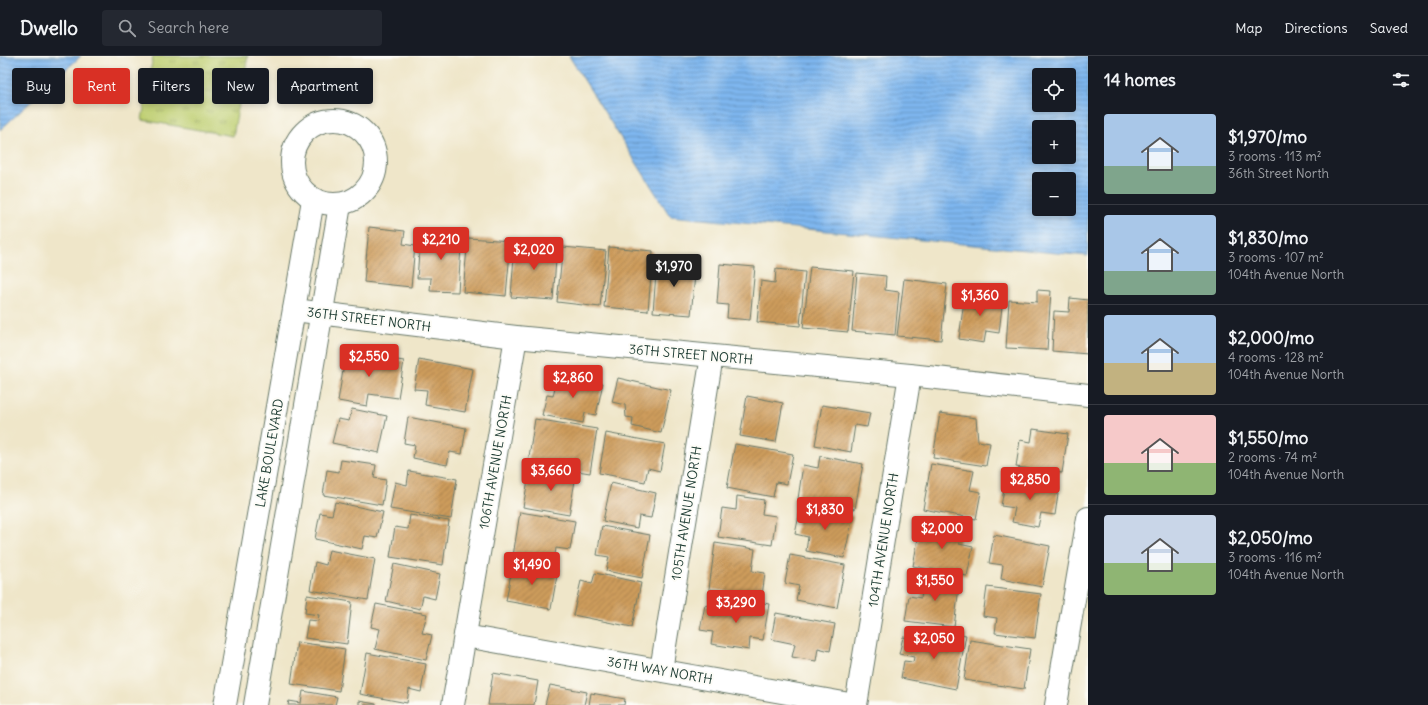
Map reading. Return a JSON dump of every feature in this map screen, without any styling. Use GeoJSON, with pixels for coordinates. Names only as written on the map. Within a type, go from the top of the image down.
{"type":"FeatureCollection","features":[{"type":"Feature","properties":{"kind":"street"},"geometry":{"type":"LineString","coordinates":[[333,118],[349,123],[363,131],[373,143],[376,162],[373,176],[366,190],[354,199],[340,205],[313,200],[302,190],[296,181],[292,168],[293,153],[298,139],[307,128],[317,122],[333,118]]}},
{"type":"Feature","properties":{"kind":"street","name":"LAKE BOULEVARD"},"geometry":{"type":"LineString","coordinates":[[225,705],[313,200]]}},
{"type":"Feature","properties":{"kind":"street"},"geometry":{"type":"LineString","coordinates":[[254,705],[340,205]]}},
{"type":"Feature","properties":{"kind":"street","name":"36TH STREET NORTH"},"geometry":{"type":"LineString","coordinates":[[294,310],[516,337],[910,375],[1088,395]]}},
{"type":"Feature","properties":{"kind":"street","name":"106TH AVENUE NORTH"},"geometry":{"type":"LineString","coordinates":[[453,705],[516,337]]}},
{"type":"Feature","properties":{"kind":"street","name":"105TH AVENUE NORTH"},"geometry":{"type":"LineString","coordinates":[[661,670],[712,356]]}},
{"type":"Feature","properties":{"kind":"street","name":"104TH AVENUE NORTH"},"geometry":{"type":"LineString","coordinates":[[855,705],[910,375]]}},
{"type":"Feature","properties":{"kind":"street"},"geometry":{"type":"LineString","coordinates":[[1056,705],[1088,518]]}},
{"type":"Feature","properties":{"kind":"street","name":"36TH WAY NORTH"},"geometry":{"type":"LineString","coordinates":[[465,636],[855,705]]}},
{"type":"Feature","properties":{"kind":"green space"},"geometry":{"type":"Polygon","coordinates":[[[153,56],[248,56],[246,68],[212,68],[212,104],[239,104],[233,136],[142,120],[145,104],[204,104],[204,68],[151,68],[153,56]]]}},
{"type":"Feature","properties":{"kind":"water"},"geometry":{"type":"Polygon","coordinates":[[[0,56],[81,56],[65,71],[65,68],[12,68],[12,104],[28,104],[0,130],[0,56]]]}},
{"type":"Feature","properties":{"kind":"water"},"geometry":{"type":"Polygon","coordinates":[[[569,56],[1088,56],[1088,256],[670,216],[569,56]]]}},
{"type":"Feature","properties":{"kind":"building"},"geometry":{"type":"Polygon","coordinates":[[[369,227],[405,231],[403,244],[415,246],[411,287],[364,282],[369,227]]]}},
{"type":"Feature","properties":{"kind":"building"},"geometry":{"type":"Polygon","coordinates":[[[434,230],[462,232],[458,292],[430,291],[431,278],[417,278],[420,241],[434,242],[434,230]]]}},
{"type":"Feature","properties":{"kind":"building"},"geometry":{"type":"Polygon","coordinates":[[[468,238],[511,241],[506,296],[463,292],[468,238]]]}},
{"type":"Feature","properties":{"kind":"building"},"geometry":{"type":"Polygon","coordinates":[[[515,242],[557,246],[553,300],[511,297],[515,242]]]}},
{"type":"Feature","properties":{"kind":"building"},"geometry":{"type":"Polygon","coordinates":[[[563,247],[606,251],[600,307],[557,302],[563,247]]]}},
{"type":"Feature","properties":{"kind":"building"},"geometry":{"type":"Polygon","coordinates":[[[609,247],[653,251],[648,311],[604,307],[609,247]]]}},
{"type":"Feature","properties":{"kind":"building"},"geometry":{"type":"Polygon","coordinates":[[[657,261],[696,265],[691,315],[653,312],[657,261]]]}},
{"type":"Feature","properties":{"kind":"building"},"geometry":{"type":"Polygon","coordinates":[[[720,264],[755,267],[750,320],[727,318],[728,305],[717,304],[720,264]]]}},
{"type":"Feature","properties":{"kind":"building"},"geometry":{"type":"Polygon","coordinates":[[[810,267],[854,271],[848,332],[803,328],[810,267]]]}},
{"type":"Feature","properties":{"kind":"building"},"geometry":{"type":"Polygon","coordinates":[[[776,269],[805,272],[800,326],[757,322],[761,281],[775,283],[776,269]]]}},
{"type":"Feature","properties":{"kind":"building"},"geometry":{"type":"Polygon","coordinates":[[[857,273],[886,276],[885,290],[899,292],[895,335],[852,331],[857,273]]]}},
{"type":"Feature","properties":{"kind":"building"},"geometry":{"type":"Polygon","coordinates":[[[904,279],[947,284],[941,340],[897,336],[904,279]]]}},
{"type":"Feature","properties":{"kind":"building"},"geometry":{"type":"Polygon","coordinates":[[[1037,290],[1051,291],[1047,350],[1006,348],[1009,300],[1037,302],[1037,290]]]}},
{"type":"Feature","properties":{"kind":"building"},"geometry":{"type":"Polygon","coordinates":[[[965,292],[1003,298],[999,333],[986,331],[984,343],[959,339],[965,292]]]}},
{"type":"Feature","properties":{"kind":"building"},"geometry":{"type":"Polygon","coordinates":[[[1070,298],[1088,300],[1088,354],[1052,351],[1054,311],[1069,312],[1070,298]]]}},
{"type":"Feature","properties":{"kind":"building"},"geometry":{"type":"Polygon","coordinates":[[[346,352],[404,361],[398,398],[369,394],[367,406],[338,401],[346,352]]]}},
{"type":"Feature","properties":{"kind":"building"},"geometry":{"type":"Polygon","coordinates":[[[419,359],[473,369],[465,412],[425,405],[427,390],[414,389],[419,359]]]}},
{"type":"Feature","properties":{"kind":"building"},"geometry":{"type":"Polygon","coordinates":[[[558,374],[603,383],[596,415],[585,413],[583,423],[542,415],[547,395],[553,396],[558,374]]]}},
{"type":"Feature","properties":{"kind":"building"},"geometry":{"type":"Polygon","coordinates":[[[618,378],[671,390],[661,433],[632,426],[633,418],[626,417],[625,405],[612,402],[618,378]]]}},
{"type":"Feature","properties":{"kind":"building"},"geometry":{"type":"Polygon","coordinates":[[[747,396],[783,403],[776,442],[740,436],[747,396]]]}},
{"type":"Feature","properties":{"kind":"building"},"geometry":{"type":"Polygon","coordinates":[[[822,405],[870,413],[867,427],[855,425],[851,452],[815,445],[822,405]]]}},
{"type":"Feature","properties":{"kind":"building"},"geometry":{"type":"Polygon","coordinates":[[[352,409],[387,416],[379,453],[332,443],[338,419],[349,421],[352,409]]]}},
{"type":"Feature","properties":{"kind":"building"},"geometry":{"type":"Polygon","coordinates":[[[940,413],[976,418],[978,441],[990,443],[986,466],[933,458],[940,413]]]}},
{"type":"Feature","properties":{"kind":"building"},"geometry":{"type":"Polygon","coordinates":[[[408,417],[466,428],[462,454],[450,452],[447,465],[413,458],[415,445],[404,443],[408,417]]]}},
{"type":"Feature","properties":{"kind":"building"},"geometry":{"type":"Polygon","coordinates":[[[535,419],[597,429],[590,473],[528,463],[535,419]]]}},
{"type":"Feature","properties":{"kind":"building"},"geometry":{"type":"Polygon","coordinates":[[[1033,429],[1068,434],[1062,473],[1016,467],[1020,440],[1031,442],[1033,429]]]}},
{"type":"Feature","properties":{"kind":"building"},"geometry":{"type":"Polygon","coordinates":[[[606,433],[665,444],[660,471],[648,468],[645,482],[599,473],[606,433]]]}},
{"type":"Feature","properties":{"kind":"building"},"geometry":{"type":"Polygon","coordinates":[[[735,444],[793,454],[787,484],[776,482],[773,497],[727,488],[735,444]]]}},
{"type":"Feature","properties":{"kind":"building"},"geometry":{"type":"Polygon","coordinates":[[[820,456],[863,464],[855,509],[798,499],[803,465],[818,468],[820,456]]]}},
{"type":"Feature","properties":{"kind":"building"},"geometry":{"type":"Polygon","coordinates":[[[341,460],[376,465],[374,478],[386,480],[382,505],[323,495],[327,470],[339,472],[341,460]]]}},
{"type":"Feature","properties":{"kind":"building"},"geometry":{"type":"Polygon","coordinates":[[[931,464],[974,471],[970,490],[981,492],[976,519],[923,509],[931,464]]]}},
{"type":"Feature","properties":{"kind":"building"},"geometry":{"type":"Polygon","coordinates":[[[542,469],[576,475],[569,515],[523,507],[528,480],[539,482],[542,469]]]}},
{"type":"Feature","properties":{"kind":"building"},"geometry":{"type":"Polygon","coordinates":[[[409,471],[457,479],[451,519],[390,509],[395,482],[407,485],[409,471]]]}},
{"type":"Feature","properties":{"kind":"building"},"geometry":{"type":"Polygon","coordinates":[[[1006,478],[1059,487],[1055,515],[1041,513],[1038,527],[1012,522],[1015,508],[1001,506],[1006,478]]]}},
{"type":"Feature","properties":{"kind":"building"},"geometry":{"type":"Polygon","coordinates":[[[611,483],[656,493],[651,518],[639,516],[637,528],[603,521],[611,483]]]}},
{"type":"Feature","properties":{"kind":"building"},"geometry":{"type":"Polygon","coordinates":[[[737,496],[764,500],[762,514],[776,516],[772,545],[718,537],[722,508],[736,510],[737,496]]]}},
{"type":"Feature","properties":{"kind":"building"},"geometry":{"type":"Polygon","coordinates":[[[335,502],[383,512],[377,538],[365,536],[362,549],[315,539],[320,513],[332,515],[335,502]]]}},
{"type":"Feature","properties":{"kind":"building"},"geometry":{"type":"Polygon","coordinates":[[[801,506],[853,516],[844,558],[806,551],[808,537],[795,534],[801,506]]]}},
{"type":"Feature","properties":{"kind":"building"},"geometry":{"type":"Polygon","coordinates":[[[520,512],[575,521],[570,550],[556,548],[554,562],[513,556],[520,512]]]}},
{"type":"Feature","properties":{"kind":"building"},"geometry":{"type":"Polygon","coordinates":[[[410,515],[449,521],[443,565],[390,557],[395,527],[408,529],[410,515]]]}},
{"type":"Feature","properties":{"kind":"building"},"geometry":{"type":"Polygon","coordinates":[[[921,522],[962,529],[959,544],[973,547],[967,576],[913,566],[921,522]]]}},
{"type":"Feature","properties":{"kind":"building"},"geometry":{"type":"Polygon","coordinates":[[[602,526],[650,535],[642,578],[606,571],[609,557],[597,555],[602,526]]]}},
{"type":"Feature","properties":{"kind":"building"},"geometry":{"type":"Polygon","coordinates":[[[994,535],[1050,546],[1042,587],[1001,579],[1003,565],[989,563],[994,535]]]}},
{"type":"Feature","properties":{"kind":"building"},"geometry":{"type":"Polygon","coordinates":[[[715,543],[755,549],[752,571],[765,573],[762,596],[709,589],[715,543]]]}},
{"type":"Feature","properties":{"kind":"building"},"geometry":{"type":"Polygon","coordinates":[[[329,550],[375,559],[368,600],[310,590],[315,562],[326,565],[329,550]]]}},
{"type":"Feature","properties":{"kind":"building"},"geometry":{"type":"Polygon","coordinates":[[[790,555],[845,565],[837,608],[796,600],[799,586],[785,583],[790,555]]]}},
{"type":"Feature","properties":{"kind":"building"},"geometry":{"type":"Polygon","coordinates":[[[513,562],[558,570],[551,609],[506,601],[513,562]]]}},
{"type":"Feature","properties":{"kind":"building"},"geometry":{"type":"Polygon","coordinates":[[[394,564],[440,574],[435,599],[423,596],[420,609],[386,601],[394,564]]]}},
{"type":"Feature","properties":{"kind":"building"},"geometry":{"type":"Polygon","coordinates":[[[595,573],[641,583],[632,627],[573,615],[581,581],[592,584],[595,573]]]}},
{"type":"Feature","properties":{"kind":"building"},"geometry":{"type":"Polygon","coordinates":[[[924,574],[960,579],[954,627],[905,621],[909,596],[921,598],[924,574]]]}},
{"type":"Feature","properties":{"kind":"building"},"geometry":{"type":"Polygon","coordinates":[[[987,587],[1041,594],[1035,638],[995,633],[997,618],[983,616],[987,587]]]}},
{"type":"Feature","properties":{"kind":"building"},"geometry":{"type":"Polygon","coordinates":[[[307,595],[352,602],[347,644],[305,638],[308,620],[318,621],[319,615],[305,613],[307,595]]]}},
{"type":"Feature","properties":{"kind":"building"},"geometry":{"type":"Polygon","coordinates":[[[744,599],[769,604],[763,640],[750,638],[749,650],[711,644],[713,632],[700,630],[705,605],[742,612],[744,599]]]}},
{"type":"Feature","properties":{"kind":"building"},"geometry":{"type":"Polygon","coordinates":[[[376,604],[427,614],[422,633],[432,635],[426,660],[375,649],[380,629],[371,627],[376,604]]]}},
{"type":"Feature","properties":{"kind":"building"},"geometry":{"type":"Polygon","coordinates":[[[776,613],[835,624],[830,651],[818,648],[816,661],[792,657],[795,644],[771,639],[776,613]]]}},
{"type":"Feature","properties":{"kind":"building"},"geometry":{"type":"Polygon","coordinates":[[[947,632],[966,635],[956,689],[901,678],[904,661],[913,662],[914,657],[899,654],[903,637],[945,643],[947,632]]]}},
{"type":"Feature","properties":{"kind":"building"},"geometry":{"type":"Polygon","coordinates":[[[970,640],[1030,649],[1024,689],[964,680],[970,640]]]}},
{"type":"Feature","properties":{"kind":"building"},"geometry":{"type":"Polygon","coordinates":[[[297,642],[345,649],[339,691],[291,684],[297,642]]]}},
{"type":"Feature","properties":{"kind":"building"},"geometry":{"type":"Polygon","coordinates":[[[367,653],[426,664],[421,692],[409,689],[407,703],[360,694],[367,653]]]}},
{"type":"Feature","properties":{"kind":"building"},"geometry":{"type":"Polygon","coordinates":[[[493,673],[538,681],[534,705],[488,705],[493,673]]]}},
{"type":"Feature","properties":{"kind":"building"},"geometry":{"type":"Polygon","coordinates":[[[550,685],[587,692],[584,705],[545,705],[550,685]]]}},
{"type":"Feature","properties":{"kind":"building"},"geometry":{"type":"Polygon","coordinates":[[[303,691],[337,697],[335,705],[288,705],[289,701],[301,703],[303,691]]]}},
{"type":"Feature","properties":{"kind":"building"},"geometry":{"type":"Polygon","coordinates":[[[591,693],[625,699],[624,705],[589,705],[591,693]]]}},
{"type":"Feature","properties":{"kind":"building"},"geometry":{"type":"Polygon","coordinates":[[[359,701],[376,704],[376,705],[359,705],[359,701]]]}}]}
